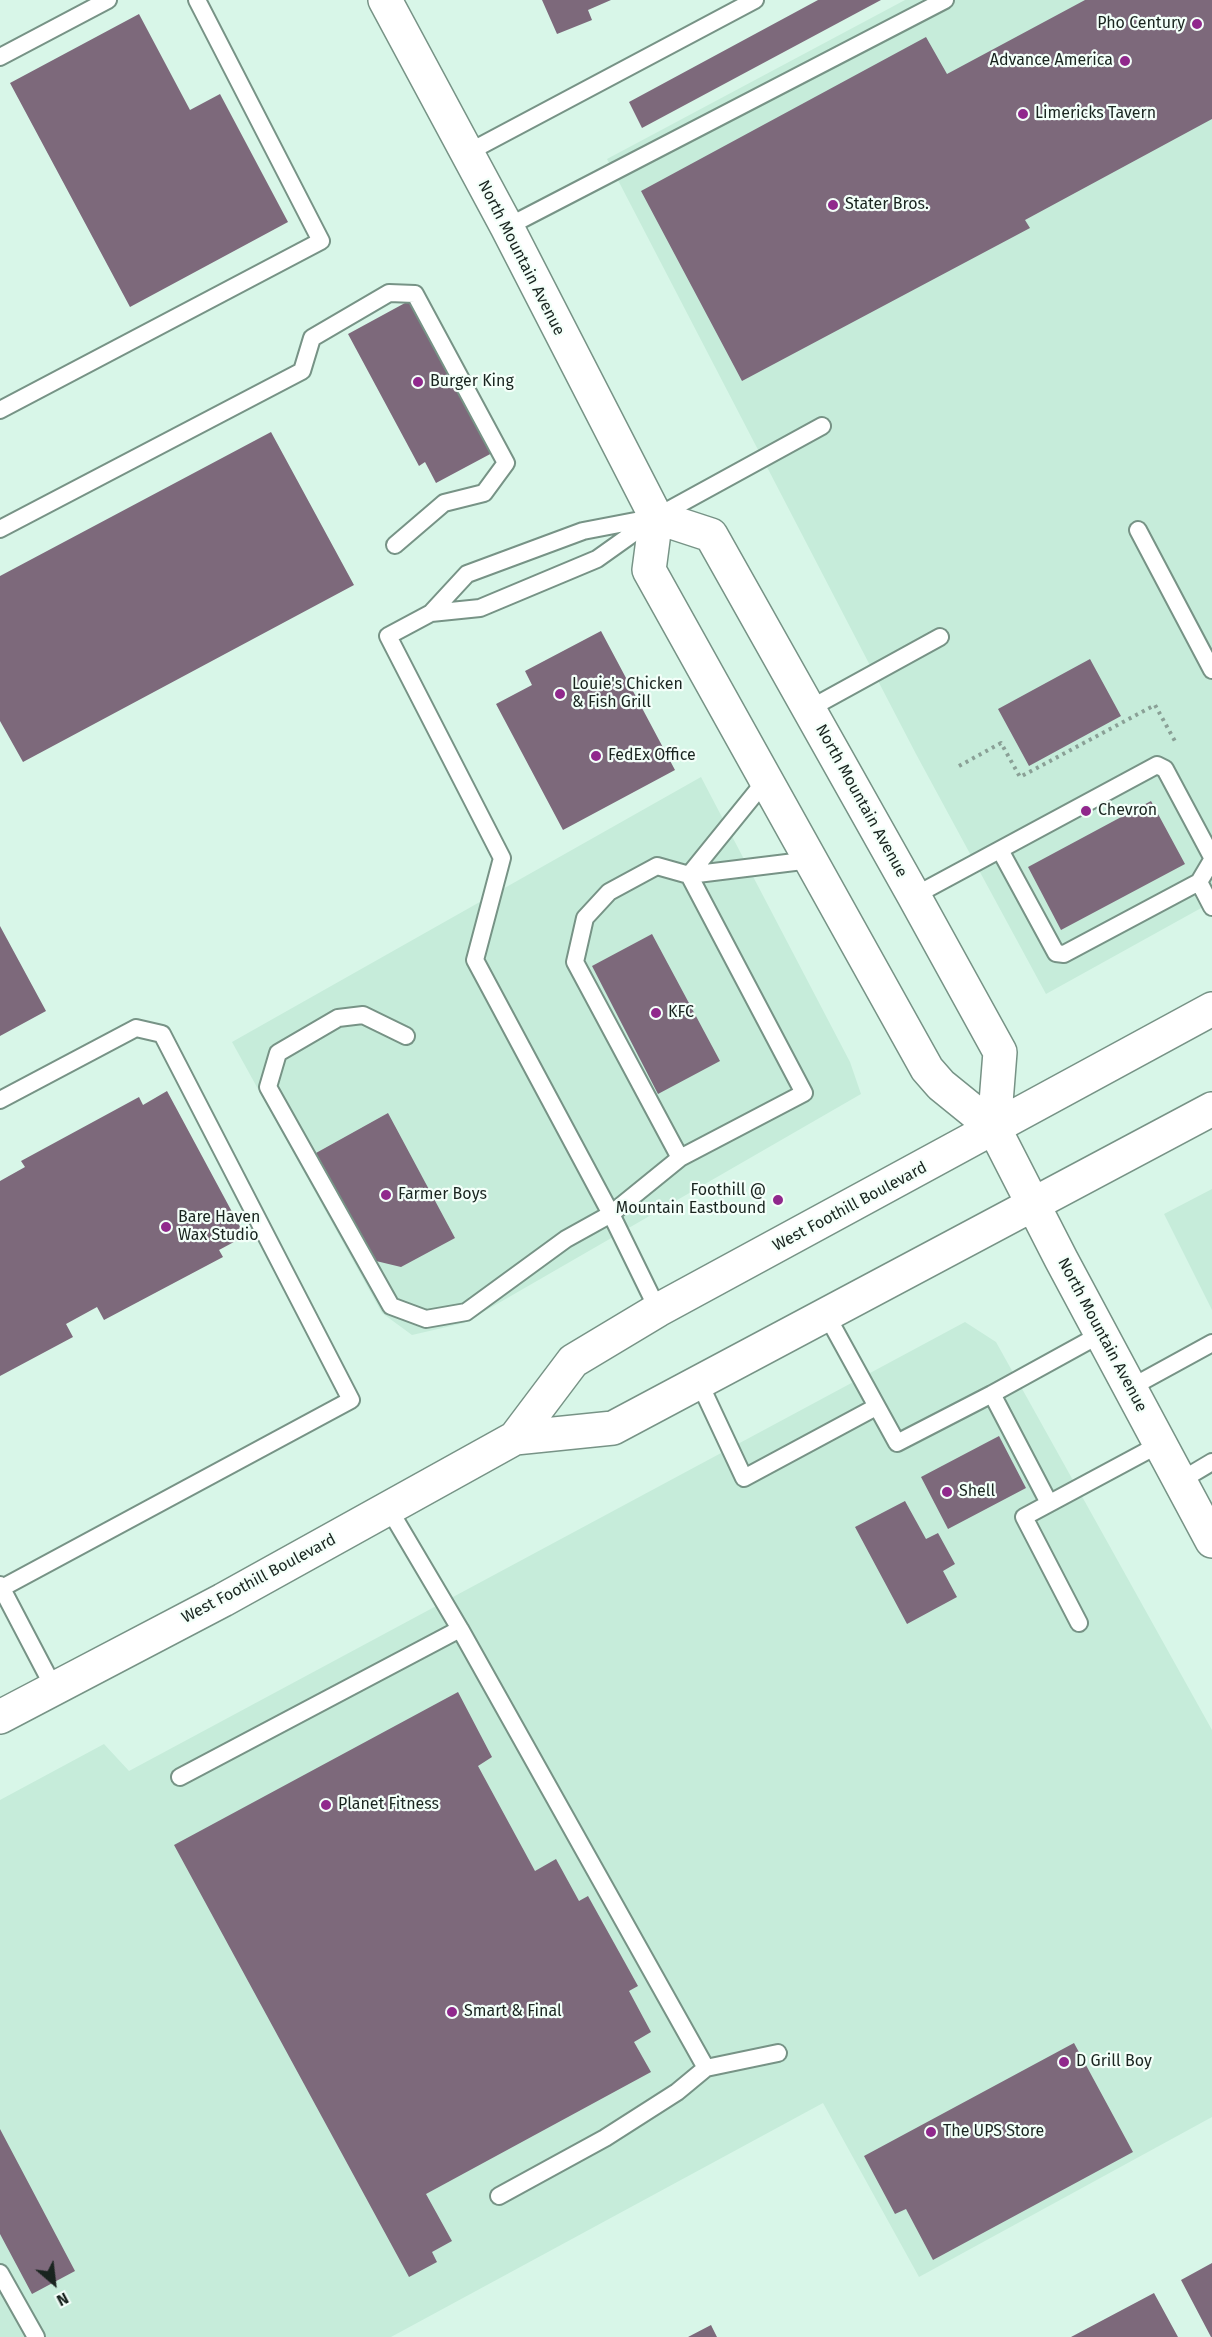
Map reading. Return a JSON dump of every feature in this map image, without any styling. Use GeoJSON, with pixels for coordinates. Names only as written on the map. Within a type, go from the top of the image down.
{"type":"FeatureCollection","features":[{"type":"Feature","properties":{"kind":"main road","name":"North Mountain Avenue"},"geometry":{"type":"LineString","coordinates":[[386,0],[507,227],[656,517],[649,570],[927,1069],[941,1085],[994,1128],[1212,1540]]}},
{"type":"Feature","properties":{"kind":"main road","name":"North Mountain Avenue"},"geometry":{"type":"LineString","coordinates":[[656,517],[711,535],[914,896],[1000,1052],[994,1128]]}},
{"type":"Feature","properties":{"kind":"main road","name":"West Foothill Boulevard"},"geometry":{"type":"LineString","coordinates":[[515,1438],[573,1361],[658,1310],[1212,1009]]}},
{"type":"Feature","properties":{"kind":"main road","name":"West Foothill Boulevard"},"geometry":{"type":"LineString","coordinates":[[0,1717],[389,1509],[515,1438],[613,1428],[1212,1109]]}},
{"type":"Feature","properties":{"kind":"lane"},"geometry":{"type":"LineString","coordinates":[[0,57],[108,0]]}},
{"type":"Feature","properties":{"kind":"lane"},"geometry":{"type":"LineString","coordinates":[[0,410],[321,241],[197,0]]}},
{"type":"Feature","properties":{"kind":"lane"},"geometry":{"type":"LineString","coordinates":[[467,153],[755,0]]}},
{"type":"Feature","properties":{"kind":"lane"},"geometry":{"type":"LineString","coordinates":[[507,227],[945,0]]}},
{"type":"Feature","properties":{"kind":"lane"},"geometry":{"type":"LineString","coordinates":[[0,529],[302,370],[312,338],[389,293],[416,294],[506,463],[484,493],[444,503],[395,545]]}},
{"type":"Feature","properties":{"kind":"lane"},"geometry":{"type":"LineString","coordinates":[[431,613],[480,608],[597,559],[656,517],[822,426]]}},
{"type":"Feature","properties":{"kind":"lane"},"geometry":{"type":"LineString","coordinates":[[656,517],[583,531],[467,574],[431,613],[388,636],[502,858],[475,960],[610,1214],[658,1310]]}},
{"type":"Feature","properties":{"kind":"lane"},"geometry":{"type":"LineString","coordinates":[[1138,530],[1212,670]]}},
{"type":"Feature","properties":{"kind":"lane"},"geometry":{"type":"LineString","coordinates":[[809,709],[940,637]]}},
{"type":"Feature","properties":{"kind":"lane"},"geometry":{"type":"LineString","coordinates":[[914,896],[1157,765],[1165,768],[1212,858],[1199,882],[1064,954],[1056,953],[1000,850]]}},
{"type":"Feature","properties":{"kind":"lane"},"geometry":{"type":"LineString","coordinates":[[689,875],[766,780]]}},
{"type":"Feature","properties":{"kind":"lane"},"geometry":{"type":"LineString","coordinates":[[680,1158],[575,962],[585,918],[609,892],[657,866],[689,875],[811,860]]}},
{"type":"Feature","properties":{"kind":"lane"},"geometry":{"type":"LineString","coordinates":[[406,1036],[363,1015],[338,1018],[278,1053],[268,1087],[391,1306],[426,1319],[466,1312],[567,1239],[610,1214],[680,1158],[804,1093],[689,875]]}},
{"type":"Feature","properties":{"kind":"lane"},"geometry":{"type":"LineString","coordinates":[[1199,882],[1212,907]]}},
{"type":"Feature","properties":{"kind":"lane"},"geometry":{"type":"LineString","coordinates":[[0,1100],[136,1029],[162,1034],[351,1400],[1,1587],[54,1688]]}},
{"type":"Feature","properties":{"kind":"lane"},"geometry":{"type":"LineString","coordinates":[[826,1314],[897,1443],[1101,1334]]}},
{"type":"Feature","properties":{"kind":"lane"},"geometry":{"type":"LineString","coordinates":[[1130,1388],[1212,1343]]}},
{"type":"Feature","properties":{"kind":"lane"},"geometry":{"type":"LineString","coordinates":[[699,1382],[744,1478],[876,1407]]}},
{"type":"Feature","properties":{"kind":"lane"},"geometry":{"type":"LineString","coordinates":[[992,1394],[1049,1503]]}},
{"type":"Feature","properties":{"kind":"lane"},"geometry":{"type":"LineString","coordinates":[[1079,1623],[1024,1517],[1160,1444]]}},
{"type":"Feature","properties":{"kind":"lane"},"geometry":{"type":"LineString","coordinates":[[1179,1481],[1212,1462]]}},
{"type":"Feature","properties":{"kind":"lane"},"geometry":{"type":"LineString","coordinates":[[389,1509],[460,1629],[705,2068]]}},
{"type":"Feature","properties":{"kind":"lane"},"geometry":{"type":"LineString","coordinates":[[180,1777],[460,1629]]}},
{"type":"Feature","properties":{"kind":"lane"},"geometry":{"type":"LineString","coordinates":[[499,2196],[605,2138],[677,2092],[705,2068],[778,2054]]}},
{"type":"Feature","properties":{"kind":"lane"},"geometry":{"type":"LineString","coordinates":[[0,2273],[36,2337]]}},
{"type":"Feature","properties":{"kind":"path"},"geometry":{"type":"LineString","coordinates":[[959,766],[1001,743],[1020,777],[1155,705],[1178,747]]}},
{"type":"Feature","properties":{"kind":"shaded area"},"geometry":{"type":"Polygon","coordinates":[[[905,0],[1212,0],[1212,902],[1046,994],[916,754],[607,159],[905,0]]]}},
{"type":"Feature","properties":{"kind":"shaded area"},"geometry":{"type":"Polygon","coordinates":[[[701,777],[850,1062],[861,1094],[464,1323],[412,1335],[382,1313],[232,1042],[701,777]]]}},
{"type":"Feature","properties":{"kind":"shaded area"},"geometry":{"type":"Polygon","coordinates":[[[1212,1189],[1212,1310],[1164,1214],[1212,1189]]]}},
{"type":"Feature","properties":{"kind":"shaded area"},"geometry":{"type":"Polygon","coordinates":[[[965,1322],[996,1342],[1212,1730],[1212,2117],[919,2277],[823,2103],[391,2337],[0,2337],[0,1800],[104,1744],[129,1771],[965,1322]]]}},
{"type":"Feature","properties":{"kind":"building"},"geometry":{"type":"Polygon","coordinates":[[[542,0],[611,0],[588,10],[592,20],[557,34],[542,0]]]}},
{"type":"Feature","properties":{"kind":"building"},"geometry":{"type":"Polygon","coordinates":[[[818,0],[881,0],[642,128],[629,102],[818,0]]]}},
{"type":"Feature","properties":{"kind":"building","name":"Stater Bros."},"geometry":{"type":"Polygon","coordinates":[[[1085,0],[1212,0],[1212,119],[1025,220],[1030,228],[742,381],[641,191],[926,37],[947,74],[1085,0]]]}},
{"type":"Feature","properties":{"kind":"building"},"geometry":{"type":"Polygon","coordinates":[[[139,14],[190,110],[220,94],[288,222],[130,307],[10,83],[139,14]]]}},
{"type":"Feature","properties":{"kind":"building","name":"Burger King"},"geometry":{"type":"Polygon","coordinates":[[[416,297],[494,452],[436,483],[425,462],[419,466],[348,334],[416,297]]]}},
{"type":"Feature","properties":{"kind":"building"},"geometry":{"type":"Polygon","coordinates":[[[271,432],[354,585],[23,762],[0,721],[0,576],[271,432]]]}},
{"type":"Feature","properties":{"kind":"building","name":"FedEx Office"},"geometry":{"type":"Polygon","coordinates":[[[601,631],[675,770],[563,830],[496,704],[532,685],[525,671],[601,631]]]}},
{"type":"Feature","properties":{"kind":"building"},"geometry":{"type":"Polygon","coordinates":[[[1090,659],[1121,716],[1029,766],[998,709],[1090,659]]]}},
{"type":"Feature","properties":{"kind":"building"},"geometry":{"type":"Polygon","coordinates":[[[1151,801],[1185,864],[1061,930],[1028,867],[1151,801]]]}},
{"type":"Feature","properties":{"kind":"building"},"geometry":{"type":"Polygon","coordinates":[[[0,926],[46,1011],[0,1036],[0,926]]]}},
{"type":"Feature","properties":{"kind":"building","name":"KFC"},"geometry":{"type":"Polygon","coordinates":[[[652,934],[720,1061],[658,1094],[592,966],[652,934]]]}},
{"type":"Feature","properties":{"kind":"building"},"geometry":{"type":"Polygon","coordinates":[[[167,1091],[245,1236],[219,1250],[223,1257],[104,1320],[97,1307],[66,1324],[73,1337],[0,1376],[0,1181],[25,1167],[21,1161],[139,1097],[143,1105],[167,1091]]]}},
{"type":"Feature","properties":{"kind":"building","name":"Farmer Boys"},"geometry":{"type":"Polygon","coordinates":[[[388,1113],[455,1238],[401,1267],[376,1261],[316,1153],[388,1113]]]}},
{"type":"Feature","properties":{"kind":"building"},"geometry":{"type":"Polygon","coordinates":[[[999,1436],[1026,1488],[948,1529],[921,1477],[999,1436]]]}},
{"type":"Feature","properties":{"kind":"building"},"geometry":{"type":"Polygon","coordinates":[[[905,1501],[926,1539],[938,1533],[955,1564],[943,1571],[957,1597],[907,1624],[855,1527],[905,1501]]]}},
{"type":"Feature","properties":{"kind":"building","name":"Smart & Final"},"geometry":{"type":"Polygon","coordinates":[[[458,1692],[492,1757],[478,1766],[535,1871],[556,1859],[579,1901],[588,1896],[638,1986],[629,1991],[651,2032],[634,2042],[651,2072],[426,2194],[452,2241],[432,2252],[437,2262],[409,2277],[174,1845],[458,1692]]]}},
{"type":"Feature","properties":{"kind":"building"},"geometry":{"type":"Polygon","coordinates":[[[1074,2043],[1133,2152],[933,2260],[906,2209],[895,2214],[864,2156],[1074,2043]]]}},
{"type":"Feature","properties":{"kind":"building"},"geometry":{"type":"Polygon","coordinates":[[[0,2129],[75,2271],[32,2294],[0,2234],[0,2129]]]}},
{"type":"Feature","properties":{"kind":"building"},"geometry":{"type":"Polygon","coordinates":[[[1212,2263],[1212,2337],[1211,2337],[1181,2280],[1212,2263]]]}},
{"type":"Feature","properties":{"kind":"building"},"geometry":{"type":"Polygon","coordinates":[[[1154,2293],[1178,2337],[1071,2337],[1154,2293]]]}},
{"type":"Feature","properties":{"kind":"building"},"geometry":{"type":"Polygon","coordinates":[[[711,2325],[717,2337],[688,2337],[711,2325]]]}},
{"type":"Feature","properties":{"kind":"place","name":"Pho Century"},"geometry":{"type":"Point","coordinates":[1197,24]}},
{"type":"Feature","properties":{"kind":"place","name":"Advance America"},"geometry":{"type":"Point","coordinates":[1125,61]}},
{"type":"Feature","properties":{"kind":"place","name":"Limericks Tavern"},"geometry":{"type":"Point","coordinates":[1023,114]}},
{"type":"Feature","properties":{"kind":"place","name":"Stater Bros."},"geometry":{"type":"Point","coordinates":[833,205]}},
{"type":"Feature","properties":{"kind":"place","name":"Burger King"},"geometry":{"type":"Point","coordinates":[418,382]}},
{"type":"Feature","properties":{"kind":"place","name":"Louie's Chicken & Fish Grill"},"geometry":{"type":"Point","coordinates":[560,694]}},
{"type":"Feature","properties":{"kind":"place","name":"FedEx Office"},"geometry":{"type":"Point","coordinates":[596,756]}},
{"type":"Feature","properties":{"kind":"place","name":"Chevron"},"geometry":{"type":"Point","coordinates":[1086,811]}},
{"type":"Feature","properties":{"kind":"place","name":"KFC"},"geometry":{"type":"Point","coordinates":[656,1013]}},
{"type":"Feature","properties":{"kind":"place","name":"Farmer Boys"},"geometry":{"type":"Point","coordinates":[386,1195]}},
{"type":"Feature","properties":{"kind":"place","name":"Foothill @ Mountain Eastbound"},"geometry":{"type":"Point","coordinates":[778,1200]}},
{"type":"Feature","properties":{"kind":"place","name":"Bare Haven Wax Studio"},"geometry":{"type":"Point","coordinates":[166,1227]}},
{"type":"Feature","properties":{"kind":"place","name":"Shell"},"geometry":{"type":"Point","coordinates":[947,1492]}},
{"type":"Feature","properties":{"kind":"place","name":"Planet Fitness"},"geometry":{"type":"Point","coordinates":[326,1805]}},
{"type":"Feature","properties":{"kind":"place","name":"Smart & Final"},"geometry":{"type":"Point","coordinates":[452,2012]}},
{"type":"Feature","properties":{"kind":"place","name":"D Grill Boy"},"geometry":{"type":"Point","coordinates":[1064,2062]}},
{"type":"Feature","properties":{"kind":"place","name":"The UPS Store"},"geometry":{"type":"Point","coordinates":[931,2132]}}]}
